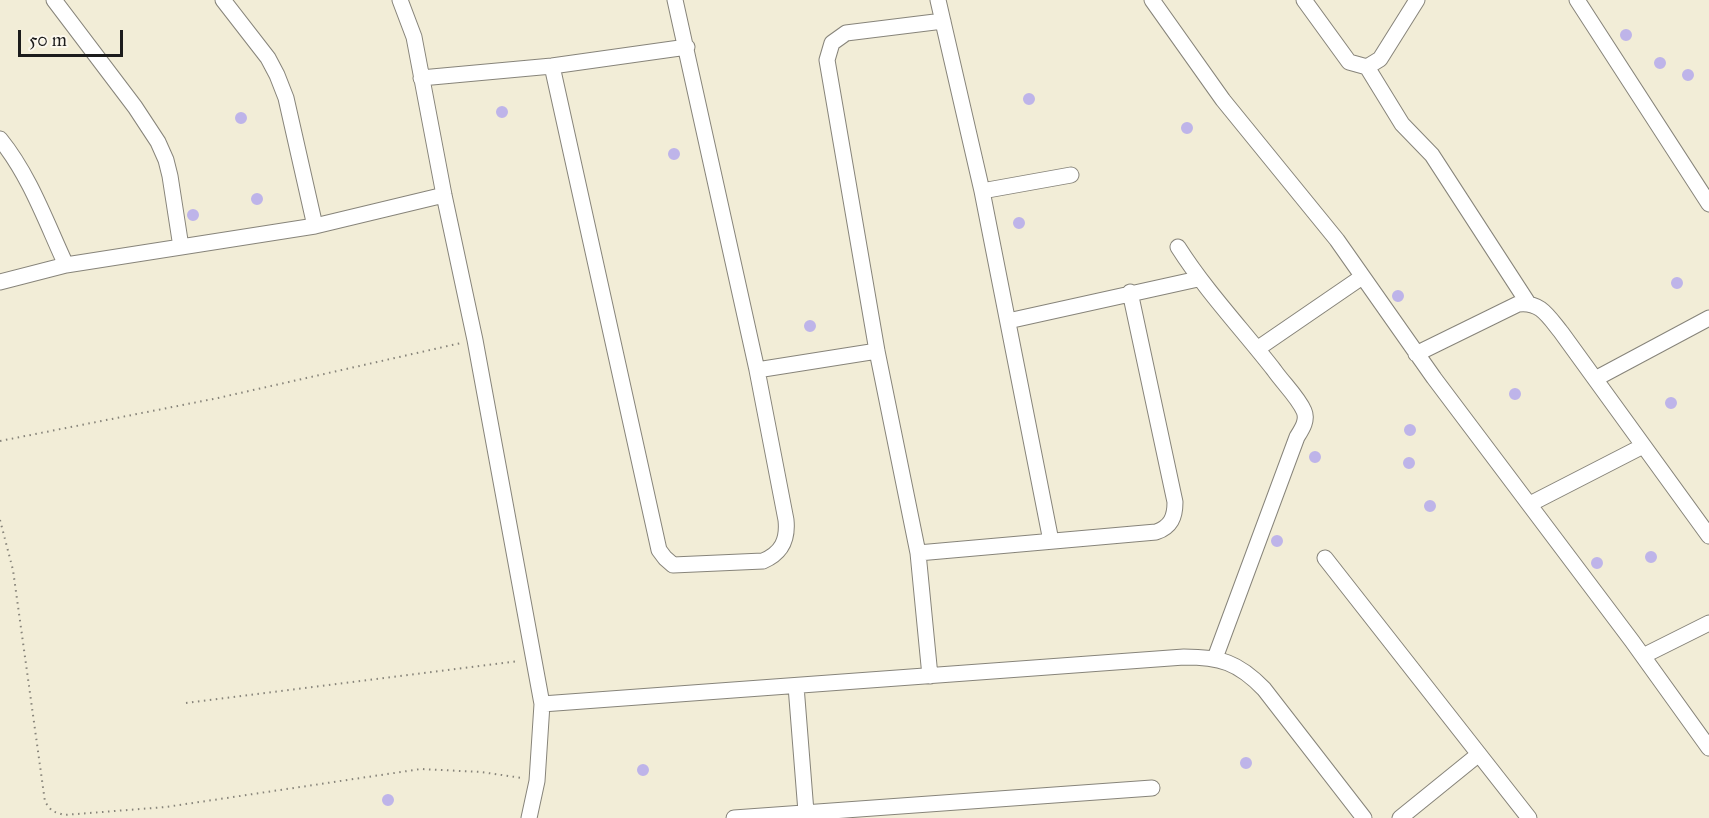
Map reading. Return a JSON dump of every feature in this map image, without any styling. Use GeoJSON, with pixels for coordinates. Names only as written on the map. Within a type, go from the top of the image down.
{"type":"FeatureCollection","features":[{"type":"Feature","properties":{"kind":"street"},"geometry":{"type":"LineString","coordinates":[[54,0],[135,106],[158,141],[170,176],[181,248]]}},
{"type":"Feature","properties":{"kind":"street"},"geometry":{"type":"LineString","coordinates":[[223,0],[268,58],[277,75],[286,98],[315,226]]}},
{"type":"Feature","properties":{"kind":"street"},"geometry":{"type":"LineString","coordinates":[[405,0],[475,340],[542,704],[537,780],[529,818]]}},
{"type":"Feature","properties":{"kind":"street"},"geometry":{"type":"LineString","coordinates":[[552,66],[659,550],[674,565],[763,561],[772,557],[785,543],[788,534],[786,520],[757,370],[675,0]]}},
{"type":"Feature","properties":{"kind":"street"},"geometry":{"type":"LineString","coordinates":[[938,0],[982,191],[1051,541]]}},
{"type":"Feature","properties":{"kind":"street"},"geometry":{"type":"LineString","coordinates":[[1152,0],[1223,100],[1337,240],[1416,354],[1530,504],[1709,748]]}},
{"type":"Feature","properties":{"kind":"street"},"geometry":{"type":"LineString","coordinates":[[1304,0],[1349,62],[1367,67],[1402,124],[1432,155],[1528,303]]}},
{"type":"Feature","properties":{"kind":"street"},"geometry":{"type":"LineString","coordinates":[[1367,67],[1380,58],[1417,0]]}},
{"type":"Feature","properties":{"kind":"street"},"geometry":{"type":"LineString","coordinates":[[1577,0],[1709,204]]}},
{"type":"Feature","properties":{"kind":"street"},"geometry":{"type":"LineString","coordinates":[[930,676],[918,553],[877,351],[827,60],[832,43],[846,33],[943,21]]}},
{"type":"Feature","properties":{"kind":"street"},"geometry":{"type":"LineString","coordinates":[[421,78],[552,66],[687,47]]}},
{"type":"Feature","properties":{"kind":"street"},"geometry":{"type":"LineString","coordinates":[[0,138],[31,187],[66,265]]}},
{"type":"Feature","properties":{"kind":"street"},"geometry":{"type":"LineString","coordinates":[[982,191],[1071,175]]}},
{"type":"Feature","properties":{"kind":"street"},"geometry":{"type":"LineString","coordinates":[[0,282],[66,265],[315,226],[444,195]]}},
{"type":"Feature","properties":{"kind":"street"},"geometry":{"type":"LineString","coordinates":[[1178,247],[1198,279],[1298,402],[1304,411],[1305,421],[1215,658]]}},
{"type":"Feature","properties":{"kind":"street"},"geometry":{"type":"LineString","coordinates":[[1257,350],[1362,277]]}},
{"type":"Feature","properties":{"kind":"street"},"geometry":{"type":"LineString","coordinates":[[1008,321],[1130,292],[1198,279]]}},
{"type":"Feature","properties":{"kind":"street"},"geometry":{"type":"LineString","coordinates":[[918,553],[1156,532],[1164,529],[1173,518],[1175,502],[1130,292]]}},
{"type":"Feature","properties":{"kind":"street"},"geometry":{"type":"LineString","coordinates":[[1416,354],[1518,304],[1528,303],[1536,306],[1546,313],[1709,536]]}},
{"type":"Feature","properties":{"kind":"street"},"geometry":{"type":"LineString","coordinates":[[1595,379],[1709,318]]}},
{"type":"Feature","properties":{"kind":"street"},"geometry":{"type":"LineString","coordinates":[[757,370],[877,351]]}},
{"type":"Feature","properties":{"kind":"street"},"geometry":{"type":"LineString","coordinates":[[1530,504],[1643,446]]}},
{"type":"Feature","properties":{"kind":"street"},"geometry":{"type":"LineString","coordinates":[[1325,558],[1528,818]]}},
{"type":"Feature","properties":{"kind":"street"},"geometry":{"type":"LineString","coordinates":[[1643,656],[1709,623]]}},
{"type":"Feature","properties":{"kind":"street"},"geometry":{"type":"LineString","coordinates":[[542,704],[1184,657],[1215,658],[1233,663],[1250,674],[1264,688],[1364,818]]}},
{"type":"Feature","properties":{"kind":"street"},"geometry":{"type":"LineString","coordinates":[[796,686],[806,812]]}},
{"type":"Feature","properties":{"kind":"street"},"geometry":{"type":"LineString","coordinates":[[1400,818],[1479,754]]}},
{"type":"Feature","properties":{"kind":"street"},"geometry":{"type":"LineString","coordinates":[[734,818],[1152,788]]}},
{"type":"Feature","properties":{"kind":"path"},"geometry":{"type":"LineString","coordinates":[[0,441],[218,398],[475,340]]}},
{"type":"Feature","properties":{"kind":"path"},"geometry":{"type":"LineString","coordinates":[[0,520],[13,570],[45,802],[52,811],[64,815],[166,807],[421,769],[481,772],[537,780]]}},
{"type":"Feature","properties":{"kind":"path"},"geometry":{"type":"LineString","coordinates":[[186,703],[534,659]]}},
{"type":"Feature","properties":{"kind":"building"},"geometry":{"type":"Polygon","coordinates":[[[1626,29],[1632,35],[1626,41],[1620,35],[1626,29]]]}},
{"type":"Feature","properties":{"kind":"building"},"geometry":{"type":"Polygon","coordinates":[[[1660,57],[1666,63],[1660,69],[1654,63],[1660,57]]]}},
{"type":"Feature","properties":{"kind":"building"},"geometry":{"type":"Polygon","coordinates":[[[1688,69],[1694,75],[1688,81],[1682,75],[1688,69]]]}},
{"type":"Feature","properties":{"kind":"building"},"geometry":{"type":"Polygon","coordinates":[[[1029,93],[1035,99],[1029,105],[1023,99],[1029,93]]]}},
{"type":"Feature","properties":{"kind":"building"},"geometry":{"type":"Polygon","coordinates":[[[502,106],[508,112],[502,118],[496,112],[502,106]]]}},
{"type":"Feature","properties":{"kind":"building"},"geometry":{"type":"Polygon","coordinates":[[[241,112],[247,118],[241,124],[235,118],[241,112]]]}},
{"type":"Feature","properties":{"kind":"building"},"geometry":{"type":"Polygon","coordinates":[[[1187,122],[1193,128],[1187,134],[1181,128],[1187,122]]]}},
{"type":"Feature","properties":{"kind":"building"},"geometry":{"type":"Polygon","coordinates":[[[674,148],[680,154],[674,160],[668,154],[674,148]]]}},
{"type":"Feature","properties":{"kind":"building"},"geometry":{"type":"Polygon","coordinates":[[[257,193],[263,199],[257,205],[251,199],[257,193]]]}},
{"type":"Feature","properties":{"kind":"building"},"geometry":{"type":"Polygon","coordinates":[[[193,209],[199,215],[193,221],[187,215],[193,209]]]}},
{"type":"Feature","properties":{"kind":"building"},"geometry":{"type":"Polygon","coordinates":[[[1019,217],[1025,223],[1019,229],[1013,223],[1019,217]]]}},
{"type":"Feature","properties":{"kind":"building"},"geometry":{"type":"Polygon","coordinates":[[[1677,277],[1683,283],[1677,289],[1671,283],[1677,277]]]}},
{"type":"Feature","properties":{"kind":"building"},"geometry":{"type":"Polygon","coordinates":[[[1398,290],[1404,296],[1398,302],[1392,296],[1398,290]]]}},
{"type":"Feature","properties":{"kind":"building"},"geometry":{"type":"Polygon","coordinates":[[[810,320],[816,326],[810,332],[804,326],[810,320]]]}},
{"type":"Feature","properties":{"kind":"building"},"geometry":{"type":"Polygon","coordinates":[[[1515,388],[1521,394],[1515,400],[1509,394],[1515,388]]]}},
{"type":"Feature","properties":{"kind":"building"},"geometry":{"type":"Polygon","coordinates":[[[1671,397],[1677,403],[1671,409],[1665,403],[1671,397]]]}},
{"type":"Feature","properties":{"kind":"building"},"geometry":{"type":"Polygon","coordinates":[[[1410,424],[1416,430],[1410,436],[1404,430],[1410,424]]]}},
{"type":"Feature","properties":{"kind":"building"},"geometry":{"type":"Polygon","coordinates":[[[1315,451],[1321,457],[1315,463],[1309,457],[1315,451]]]}},
{"type":"Feature","properties":{"kind":"building"},"geometry":{"type":"Polygon","coordinates":[[[1409,457],[1415,463],[1409,469],[1403,463],[1409,457]]]}},
{"type":"Feature","properties":{"kind":"building"},"geometry":{"type":"Polygon","coordinates":[[[1430,500],[1436,506],[1430,512],[1424,506],[1430,500]]]}},
{"type":"Feature","properties":{"kind":"building"},"geometry":{"type":"Polygon","coordinates":[[[1277,535],[1283,541],[1277,547],[1271,541],[1277,535]]]}},
{"type":"Feature","properties":{"kind":"building"},"geometry":{"type":"Polygon","coordinates":[[[1651,551],[1657,557],[1651,563],[1645,557],[1651,551]]]}},
{"type":"Feature","properties":{"kind":"building"},"geometry":{"type":"Polygon","coordinates":[[[1597,557],[1603,563],[1597,569],[1591,563],[1597,557]]]}},
{"type":"Feature","properties":{"kind":"building"},"geometry":{"type":"Polygon","coordinates":[[[1246,757],[1252,763],[1246,769],[1240,763],[1246,757]]]}},
{"type":"Feature","properties":{"kind":"building"},"geometry":{"type":"Polygon","coordinates":[[[643,764],[649,770],[643,776],[637,770],[643,764]]]}},
{"type":"Feature","properties":{"kind":"building"},"geometry":{"type":"Polygon","coordinates":[[[388,794],[394,800],[388,806],[382,800],[388,794]]]}}]}
